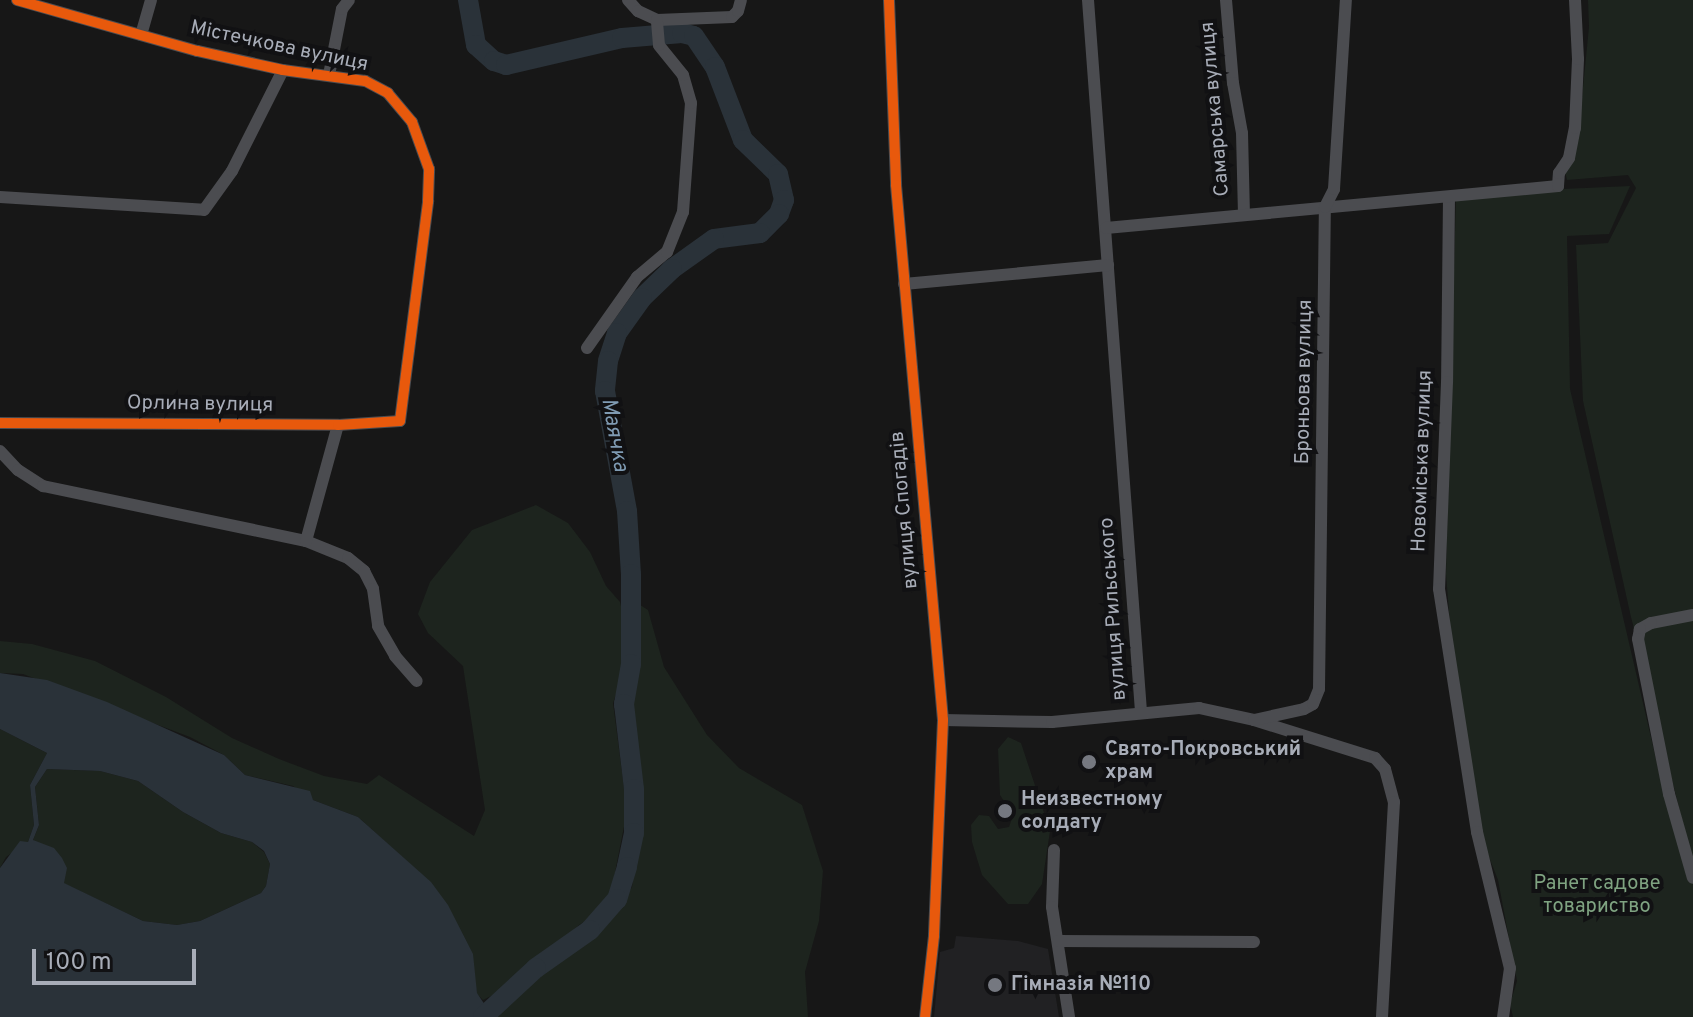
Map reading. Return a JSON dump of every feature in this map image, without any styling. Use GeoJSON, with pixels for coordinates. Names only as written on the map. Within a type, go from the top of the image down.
{"type":"FeatureCollection","features":[{"type":"Feature","properties":{"kind":"street","name":"Містечкова вулиця"},"geometry":{"type":"LineString","coordinates":[[17,0],[283,70],[365,81],[388,93],[412,122],[429,169],[424,245],[400,421]]}},
{"type":"Feature","properties":{"kind":"street"},"geometry":{"type":"LineString","coordinates":[[141,35],[151,0]]}},
{"type":"Feature","properties":{"kind":"street","name":"Містечкова вулиця"},"geometry":{"type":"LineString","coordinates":[[329,75],[342,9],[349,0]]}},
{"type":"Feature","properties":{"kind":"street"},"geometry":{"type":"LineString","coordinates":[[628,0],[656,24],[732,17],[738,11],[741,0]]}},
{"type":"Feature","properties":{"kind":"street","name":"вулиця Спогадів"},"geometry":{"type":"LineString","coordinates":[[889,0],[904,284],[943,720],[934,936],[925,1017]]}},
{"type":"Feature","properties":{"kind":"street","name":"вулиця Рильського"},"geometry":{"type":"LineString","coordinates":[[1088,0],[1141,711],[1199,708],[1254,720],[1375,758],[1392,785],[1394,802],[1382,1017]]}},
{"type":"Feature","properties":{"kind":"street","name":"Самарська вулиця"},"geometry":{"type":"LineString","coordinates":[[1226,0],[1233,83],[1242,133],[1244,214]]}},
{"type":"Feature","properties":{"kind":"street","name":"Броньова вулиця"},"geometry":{"type":"LineString","coordinates":[[1254,720],[1304,709],[1313,704],[1319,689],[1325,207],[1334,189],[1346,0]]}},
{"type":"Feature","properties":{"kind":"street"},"geometry":{"type":"LineString","coordinates":[[1106,228],[1558,186],[1559,173],[1569,158],[1575,128],[1578,59],[1575,0]]}},
{"type":"Feature","properties":{"kind":"street"},"geometry":{"type":"LineString","coordinates":[[587,348],[637,277],[667,252],[683,212],[691,103],[683,75],[659,45],[656,24]]}},
{"type":"Feature","properties":{"kind":"street"},"geometry":{"type":"LineString","coordinates":[[0,197],[204,210],[232,171],[283,70]]}},
{"type":"Feature","properties":{"kind":"street","name":"Новоміська вулиця"},"geometry":{"type":"LineString","coordinates":[[1449,197],[1439,589],[1477,832],[1510,968],[1503,1017]]}},
{"type":"Feature","properties":{"kind":"street"},"geometry":{"type":"LineString","coordinates":[[904,284],[1108,265]]}},
{"type":"Feature","properties":{"kind":"street","name":"Орлина вулиця"},"geometry":{"type":"LineString","coordinates":[[0,423],[338,425],[400,421]]}},
{"type":"Feature","properties":{"kind":"street"},"geometry":{"type":"LineString","coordinates":[[306,541],[338,425]]}},
{"type":"Feature","properties":{"kind":"street"},"geometry":{"type":"LineString","coordinates":[[0,451],[18,470],[43,486],[306,541],[348,558],[364,571],[373,589],[378,626],[395,656],[417,681]]}},
{"type":"Feature","properties":{"kind":"street"},"geometry":{"type":"LineString","coordinates":[[1693,615],[1651,623],[1640,629],[1638,639],[1666,781],[1693,878]]}},
{"type":"Feature","properties":{"kind":"street"},"geometry":{"type":"LineString","coordinates":[[943,720],[1052,722],[1141,711]]}},
{"type":"Feature","properties":{"kind":"street"},"geometry":{"type":"LineString","coordinates":[[1054,850],[1052,907],[1069,1017]]}},
{"type":"Feature","properties":{"kind":"street"},"geometry":{"type":"LineString","coordinates":[[1058,941],[1254,942]]}},
{"type":"Feature","properties":{"kind":"shaded area"},"geometry":{"type":"Polygon","coordinates":[[[0,673],[47,680],[107,702],[224,755],[245,775],[310,791],[313,800],[358,817],[431,882],[448,905],[473,954],[477,993],[493,1017],[0,1017],[0,868],[20,841],[28,842],[34,825],[30,785],[47,753],[0,729],[0,673]],[[47,769],[35,787],[39,825],[33,840],[54,848],[62,858],[67,868],[64,883],[143,921],[177,925],[200,921],[261,893],[266,886],[270,864],[264,851],[252,842],[221,833],[183,812],[138,781],[100,771],[47,769]]]}},
{"type":"Feature","properties":{"kind":"shaded area","name":"Гімназія №110"},"geometry":{"type":"Polygon","coordinates":[[[956,936],[1018,941],[1048,949],[1059,1017],[934,1017],[940,952],[954,948],[956,936]]]}},
{"type":"Feature","properties":{"kind":"green space"},"geometry":{"type":"Polygon","coordinates":[[[1588,0],[1693,0],[1693,863],[1631,617],[1583,401],[1576,245],[1608,243],[1636,188],[1628,175],[1567,180],[1565,172],[1578,138],[1589,27],[1588,0]]]}},
{"type":"Feature","properties":{"kind":"green space","name":"Ранет садове товариство"},"geometry":{"type":"Polygon","coordinates":[[[1630,186],[1609,234],[1567,236],[1570,389],[1666,802],[1693,885],[1693,1017],[1513,1017],[1510,1004],[1517,981],[1498,880],[1482,839],[1451,637],[1446,574],[1456,194],[1630,186]]]}},
{"type":"Feature","properties":{"kind":"green space"},"geometry":{"type":"Polygon","coordinates":[[[536,505],[568,523],[590,552],[606,586],[620,602],[625,622],[624,672],[613,703],[627,811],[612,888],[597,914],[579,925],[511,986],[483,1000],[477,994],[471,962],[430,882],[358,817],[313,800],[293,786],[245,775],[224,755],[190,737],[23,674],[0,673],[0,641],[32,644],[95,661],[166,697],[232,738],[279,759],[324,776],[367,784],[379,775],[474,836],[485,810],[463,666],[428,633],[418,614],[430,582],[472,530],[536,505]]]}},
{"type":"Feature","properties":{"kind":"green space"},"geometry":{"type":"Polygon","coordinates":[[[637,603],[648,610],[664,667],[707,735],[739,768],[802,805],[823,871],[819,921],[805,972],[808,1017],[497,1017],[508,1002],[553,963],[608,923],[632,887],[643,798],[630,733],[639,629],[637,603]]]}},
{"type":"Feature","properties":{"kind":"green space"},"geometry":{"type":"Polygon","coordinates":[[[0,729],[47,753],[30,785],[34,825],[28,842],[6,857],[0,868],[0,729]]]}},
{"type":"Feature","properties":{"kind":"green space"},"geometry":{"type":"Polygon","coordinates":[[[1008,737],[1021,743],[1050,831],[1042,884],[1028,904],[1008,904],[982,875],[972,842],[971,825],[979,815],[989,816],[998,829],[1009,827],[1013,815],[1000,795],[998,749],[1008,737]]]}},
{"type":"Feature","properties":{"kind":"green space"},"geometry":{"type":"Polygon","coordinates":[[[47,769],[100,771],[138,781],[221,833],[252,842],[264,852],[270,864],[266,886],[261,893],[200,921],[177,925],[143,921],[63,883],[63,875],[33,840],[39,825],[35,787],[47,769]]]}},
{"type":"Feature","properties":{"kind":"waterway","name":"Маячка"},"geometry":{"type":"LineString","coordinates":[[468,0],[476,45],[494,61],[506,65],[622,38],[682,33],[694,36],[715,67],[743,140],[778,174],[784,200],[779,214],[760,233],[714,239],[672,269],[642,298],[617,333],[608,361],[605,391],[627,511],[631,664],[624,704],[634,789],[634,833],[617,899],[590,930],[536,968],[483,1017]]}},
{"type":"Feature","properties":{"kind":"cycle path"},"geometry":{"type":"LineString","coordinates":[[0,423],[338,425],[400,421],[428,201],[429,169],[412,122],[388,93],[365,81],[283,70],[197,51],[17,0]]}},
{"type":"Feature","properties":{"kind":"cycle path"},"geometry":{"type":"LineString","coordinates":[[889,0],[896,185],[943,720],[934,936],[925,1017]]}},
{"type":"Feature","properties":{"kind":"place","name":"Свято-Покровський храм"},"geometry":{"type":"Point","coordinates":[1089,762]}},
{"type":"Feature","properties":{"kind":"place","name":"Неизвестному солдату"},"geometry":{"type":"Point","coordinates":[1005,811]}},
{"type":"Feature","properties":{"kind":"place","name":"Гімназія №110"},"geometry":{"type":"Point","coordinates":[995,985]}}]}
